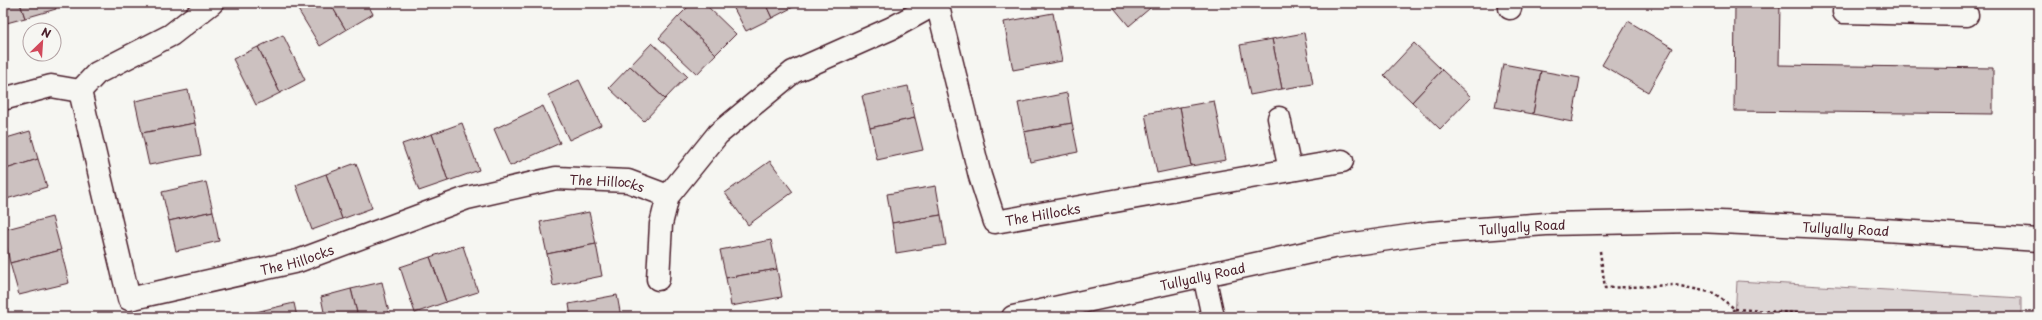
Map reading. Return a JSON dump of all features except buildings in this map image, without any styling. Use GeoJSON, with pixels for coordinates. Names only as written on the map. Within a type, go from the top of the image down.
{"type":"FeatureCollection","features":[{"type":"Feature","properties":{"kind":"street"},"geometry":{"type":"LineString","coordinates":[[3,99],[51,86],[80,91],[97,73],[171,35],[212,3]]}},
{"type":"Feature","properties":{"kind":"street","name":"The Hillocks"},"geometry":{"type":"LineString","coordinates":[[658,279],[661,224],[668,196],[718,134],[793,72],[892,28],[937,3],[980,176],[995,222],[1342,160]]}},
{"type":"Feature","properties":{"kind":"street"},"geometry":{"type":"LineString","coordinates":[[1846,3],[1844,12],[1967,15]]}},
{"type":"Feature","properties":{"kind":"street","name":"The Hillocks"},"geometry":{"type":"LineString","coordinates":[[80,91],[129,299],[298,261],[467,198],[556,178],[628,182],[668,196]]}},
{"type":"Feature","properties":{"kind":"street"},"geometry":{"type":"LineString","coordinates":[[1279,118],[1290,170]]}},
{"type":"Feature","properties":{"kind":"street","name":"Tullyally Road"},"geometry":{"type":"LineString","coordinates":[[1013,317],[1332,247],[1429,232],[1546,224],[1698,221],[1869,229],[2039,240]]}},
{"type":"Feature","properties":{"kind":"street"},"geometry":{"type":"LineString","coordinates":[[1204,275],[1213,317]]}},
{"type":"Feature","properties":{"kind":"path"},"geometry":{"type":"LineString","coordinates":[[1597,224],[1605,288],[1675,285],[1714,293],[1735,309],[1854,317]]}},
{"type":"Feature","properties":{"kind":"path"},"geometry":{"type":"LineString","coordinates":[[1722,317],[1735,309]]}},
{"type":"Feature","properties":{"kind":"shaded area"},"geometry":{"type":"Polygon","coordinates":[[[1737,281],[2021,298],[2021,317],[1735,317],[1737,281]]]}}]}
